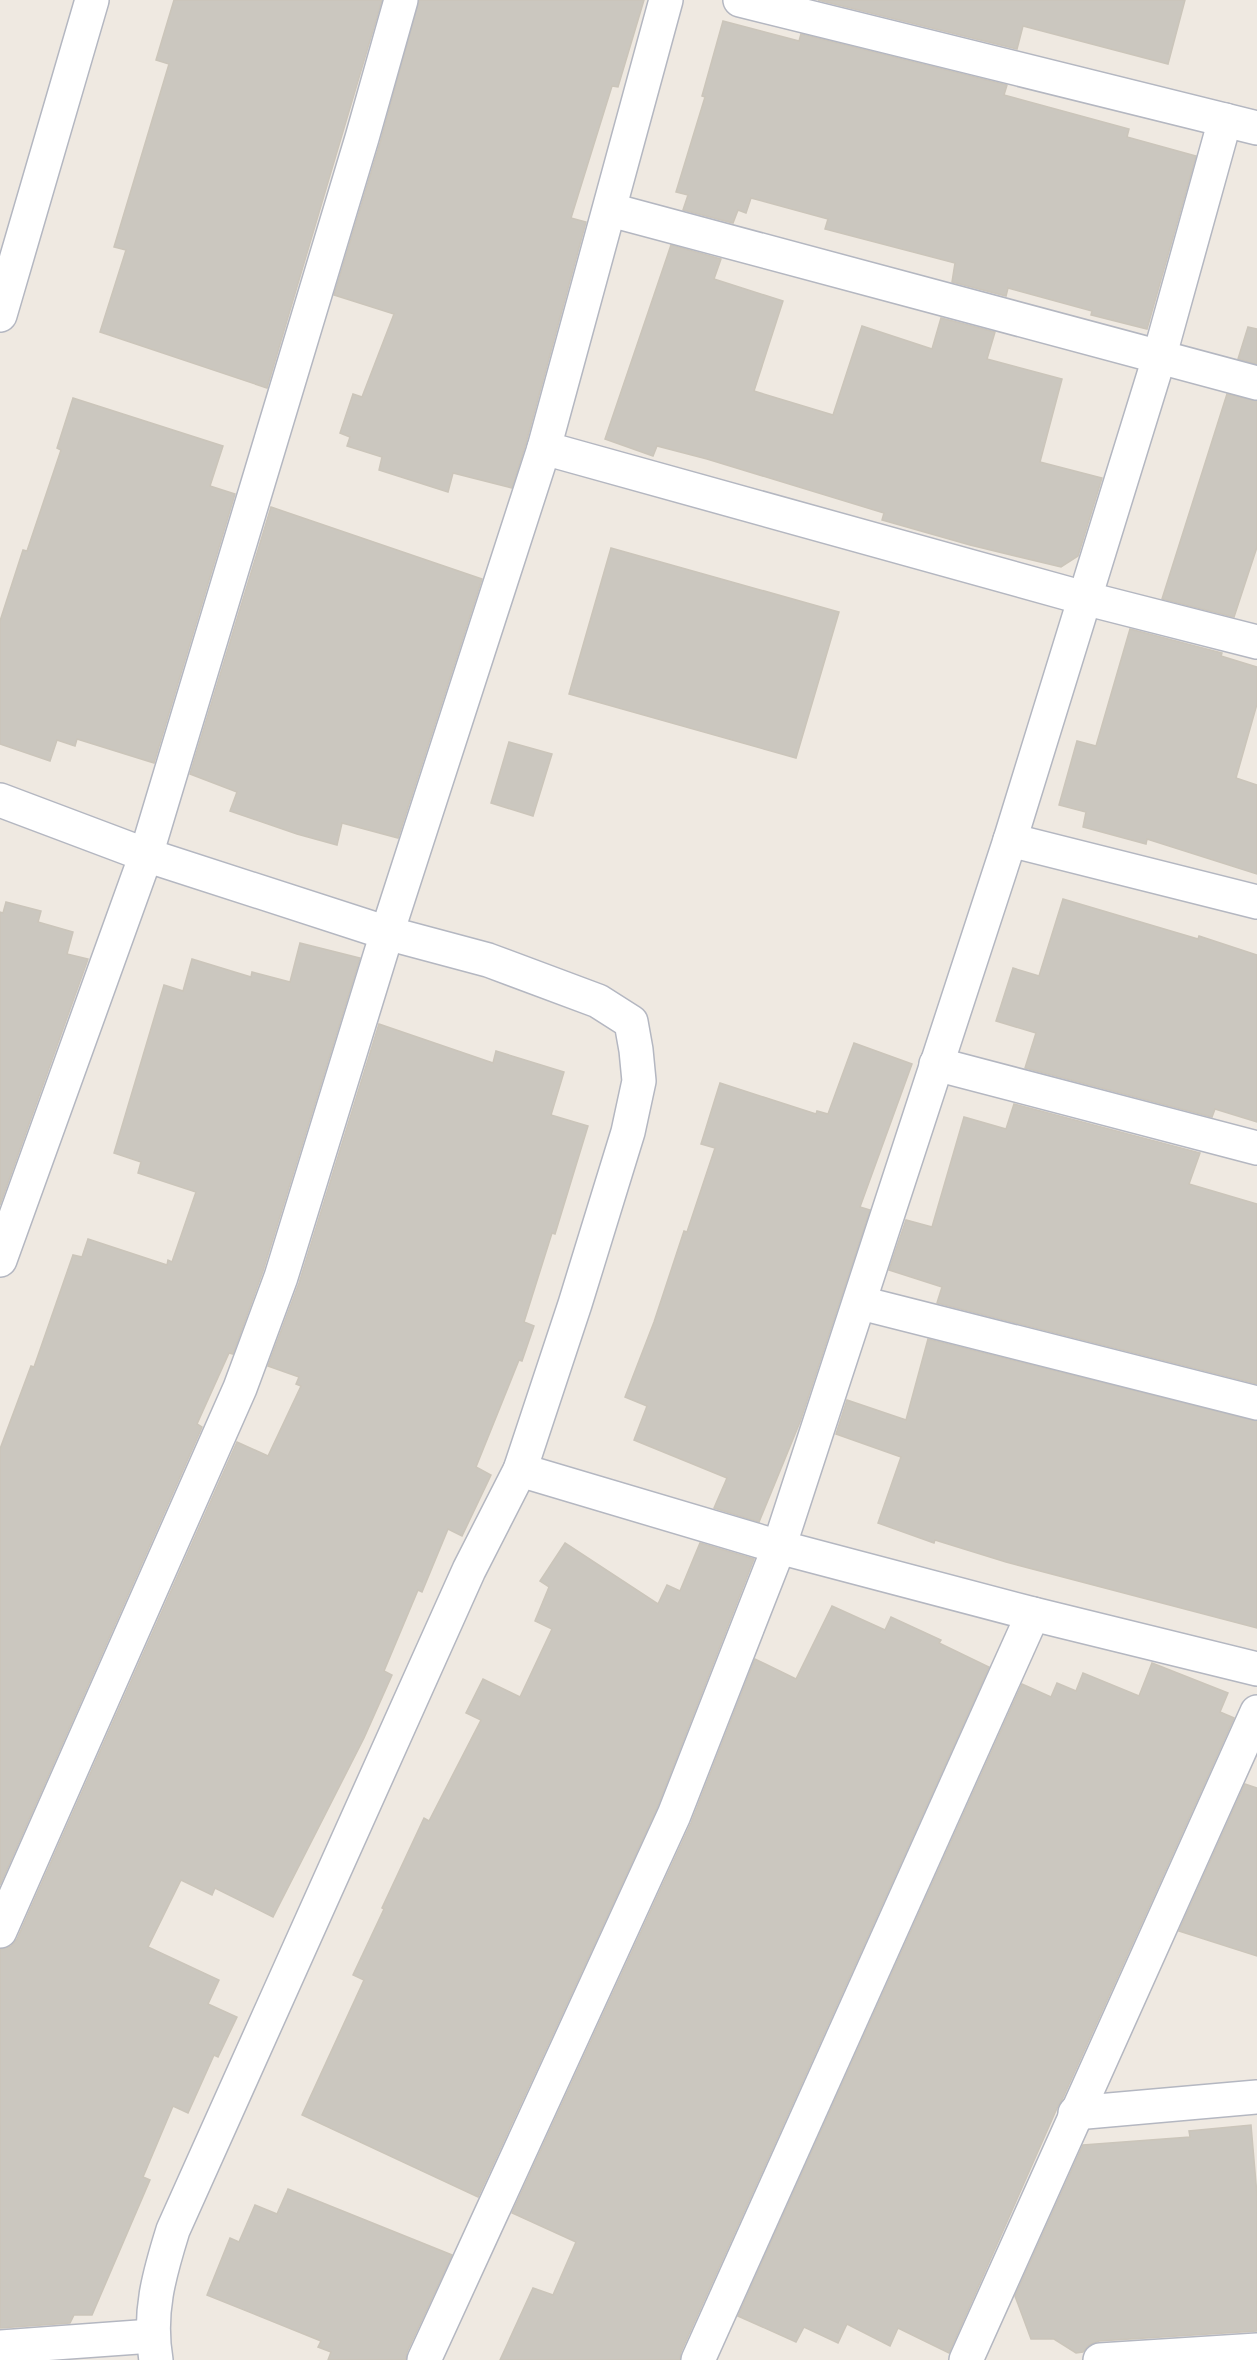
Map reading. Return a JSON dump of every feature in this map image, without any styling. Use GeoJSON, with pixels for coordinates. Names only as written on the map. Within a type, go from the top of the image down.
{"type":"FeatureCollection","features":[{"type":"Feature","properties":{"kind":"street"},"geometry":{"type":"LineString","coordinates":[[0,315],[92,0]]}},
{"type":"Feature","properties":{"kind":"street"},"geometry":{"type":"LineString","coordinates":[[0,1260],[146,855],[362,138],[401,0]]}},
{"type":"Feature","properties":{"kind":"street"},"geometry":{"type":"LineString","coordinates":[[0,1931],[240,1388],[281,1277],[387,933],[544,448],[611,210],[666,0]]}},
{"type":"Feature","properties":{"kind":"street"},"geometry":{"type":"LineString","coordinates":[[740,0],[1257,128]]}},
{"type":"Feature","properties":{"kind":"street"},"geometry":{"type":"LineString","coordinates":[[424,2360],[674,1815],[779,1547],[861,1303],[936,1064],[1010,840],[1159,358],[1225,120]]}},
{"type":"Feature","properties":{"kind":"street"},"geometry":{"type":"LineString","coordinates":[[611,210],[1257,383]]}},
{"type":"Feature","properties":{"kind":"street"},"geometry":{"type":"LineString","coordinates":[[544,448],[1084,598],[1257,642]]}},
{"type":"Feature","properties":{"kind":"street"},"geometry":{"type":"LineString","coordinates":[[0,800],[146,855],[387,933],[488,960],[598,1001],[631,1022],[639,1081],[628,1132],[575,1304],[520,1470],[470,1570],[173,2230],[157,2283],[154,2348],[0,2348]]}},
{"type":"Feature","properties":{"kind":"street"},"geometry":{"type":"LineString","coordinates":[[1010,840],[1257,902]]}},
{"type":"Feature","properties":{"kind":"street"},"geometry":{"type":"LineString","coordinates":[[936,1064],[1257,1148]]}},
{"type":"Feature","properties":{"kind":"street"},"geometry":{"type":"LineString","coordinates":[[861,1303],[1257,1403]]}},
{"type":"Feature","properties":{"kind":"street"},"geometry":{"type":"LineString","coordinates":[[520,1470],[779,1547],[1033,1614],[1257,1669]]}},
{"type":"Feature","properties":{"kind":"street"},"geometry":{"type":"LineString","coordinates":[[698,2360],[1033,1614]]}},
{"type":"Feature","properties":{"kind":"street"},"geometry":{"type":"LineString","coordinates":[[966,2360],[1257,1712]]}},
{"type":"Feature","properties":{"kind":"street"},"geometry":{"type":"LineString","coordinates":[[1075,2113],[1257,2097]]}},
{"type":"Feature","properties":{"kind":"street"},"geometry":{"type":"LineString","coordinates":[[1100,2360],[1257,2350]]}},
{"type":"Feature","properties":{"kind":"building"},"geometry":{"type":"Polygon","coordinates":[[[174,0],[382,0],[267,388],[100,332],[126,250],[114,247],[169,64],[156,60],[174,0]]]}},
{"type":"Feature","properties":{"kind":"building"},"geometry":{"type":"Polygon","coordinates":[[[419,0],[644,0],[618,87],[612,86],[571,218],[586,222],[512,488],[453,473],[448,492],[379,470],[382,457],[347,446],[350,437],[340,433],[353,394],[362,397],[394,314],[334,295],[380,143],[419,0]]]}},
{"type":"Feature","properties":{"kind":"building"},"geometry":{"type":"Polygon","coordinates":[[[818,0],[1185,0],[1168,64],[1023,26],[1017,49],[818,0]]]}},
{"type":"Feature","properties":{"kind":"building"},"geometry":{"type":"Polygon","coordinates":[[[723,21],[799,41],[801,34],[1007,85],[1004,95],[1129,129],[1127,137],[1196,156],[1147,329],[1091,315],[1092,311],[1008,288],[1006,296],[952,282],[955,263],[825,229],[828,219],[751,198],[746,213],[738,210],[733,223],[683,210],[688,195],[676,192],[705,97],[702,96],[723,21]]]}},
{"type":"Feature","properties":{"kind":"building"},"geometry":{"type":"Polygon","coordinates":[[[671,245],[721,259],[714,279],[783,301],[754,391],[833,415],[862,326],[932,349],[941,318],[995,332],[987,359],[1062,379],[1040,462],[1102,478],[1078,556],[1061,567],[970,545],[882,520],[884,513],[707,459],[657,446],[653,456],[605,439],[671,245]]]}},
{"type":"Feature","properties":{"kind":"building"},"geometry":{"type":"Polygon","coordinates":[[[1248,327],[1257,329],[1257,364],[1238,359],[1248,327]]]}},
{"type":"Feature","properties":{"kind":"building"},"geometry":{"type":"Polygon","coordinates":[[[1227,394],[1257,401],[1257,547],[1234,617],[1162,599],[1227,394]]]}},
{"type":"Feature","properties":{"kind":"building"},"geometry":{"type":"Polygon","coordinates":[[[73,398],[223,446],[210,486],[235,494],[154,763],[77,739],[75,746],[57,740],[50,761],[0,744],[0,621],[23,550],[27,551],[61,450],[57,448],[73,398]]]}},
{"type":"Feature","properties":{"kind":"building"},"geometry":{"type":"Polygon","coordinates":[[[271,507],[482,579],[398,838],[342,823],[337,845],[297,834],[230,811],[237,792],[190,774],[271,507]]]}},
{"type":"Feature","properties":{"kind":"building"},"geometry":{"type":"Polygon","coordinates":[[[611,548],[839,612],[796,758],[569,694],[611,548]]]}},
{"type":"Feature","properties":{"kind":"building"},"geometry":{"type":"Polygon","coordinates":[[[1130,629],[1222,653],[1221,656],[1257,667],[1257,704],[1236,778],[1257,785],[1257,874],[1147,839],[1146,844],[1083,827],[1086,812],[1059,805],[1077,741],[1096,746],[1130,629]]]}},
{"type":"Feature","properties":{"kind":"building"},"geometry":{"type":"Polygon","coordinates":[[[509,742],[552,754],[533,816],[491,803],[509,742]]]}},
{"type":"Feature","properties":{"kind":"building"},"geometry":{"type":"Polygon","coordinates":[[[1063,899],[1198,939],[1199,936],[1257,955],[1257,1122],[1215,1109],[1212,1117],[1025,1068],[1036,1033],[996,1021],[1013,968],[1039,976],[1063,899]]]}},
{"type":"Feature","properties":{"kind":"building"},"geometry":{"type":"Polygon","coordinates":[[[6,902],[41,911],[38,922],[73,932],[67,954],[88,959],[0,1205],[0,912],[3,913],[6,902]]]}},
{"type":"Feature","properties":{"kind":"building"},"geometry":{"type":"Polygon","coordinates":[[[300,943],[360,958],[263,1271],[233,1354],[229,1353],[197,1424],[202,1427],[0,1885],[0,1449],[31,1366],[34,1367],[73,1255],[82,1257],[88,1239],[167,1265],[168,1260],[172,1262],[196,1192],[138,1173],[141,1162],[114,1153],[164,985],[183,991],[192,959],[251,977],[252,972],[290,982],[300,943]]]}},
{"type":"Feature","properties":{"kind":"building"},"geometry":{"type":"Polygon","coordinates":[[[379,1024],[493,1063],[496,1051],[564,1072],[551,1115],[588,1126],[555,1234],[552,1233],[524,1322],[534,1326],[522,1361],[519,1360],[476,1467],[491,1475],[462,1536],[448,1529],[422,1592],[418,1590],[384,1671],[392,1675],[364,1738],[273,1917],[215,1888],[212,1895],[181,1880],[148,1947],[219,1980],[208,2004],[237,2017],[218,2057],[214,2055],[188,2113],[173,2106],[143,2177],[150,2180],[92,2315],[74,2315],[70,2323],[0,2328],[0,1949],[11,1946],[17,1939],[237,1442],[268,1456],[301,1386],[296,1384],[299,1377],[268,1366],[299,1283],[379,1024]]]}},
{"type":"Feature","properties":{"kind":"building"},"geometry":{"type":"Polygon","coordinates":[[[854,1043],[912,1064],[860,1207],[870,1210],[800,1422],[759,1522],[714,1508],[727,1478],[634,1440],[647,1406],[625,1397],[654,1322],[684,1231],[687,1232],[715,1148],[701,1144],[720,1083],[816,1114],[817,1111],[828,1114],[854,1043]]]}},
{"type":"Feature","properties":{"kind":"building"},"geometry":{"type":"Polygon","coordinates":[[[1014,1104],[1200,1153],[1189,1184],[1257,1204],[1257,1384],[937,1303],[942,1287],[889,1270],[906,1220],[932,1227],[964,1117],[1006,1129],[1014,1104]]]}},
{"type":"Feature","properties":{"kind":"building"},"geometry":{"type":"Polygon","coordinates":[[[928,1339],[1257,1421],[1257,1628],[1006,1562],[935,1540],[934,1543],[878,1523],[901,1457],[836,1434],[847,1400],[906,1420],[928,1339]]]}},
{"type":"Feature","properties":{"kind":"building"},"geometry":{"type":"Polygon","coordinates":[[[565,1543],[658,1604],[667,1585],[680,1591],[700,1543],[754,1559],[657,1808],[478,2197],[302,2115],[364,1980],[353,1975],[384,1909],[382,1908],[424,1818],[429,1821],[481,1720],[466,1713],[483,1679],[520,1697],[552,1629],[535,1621],[549,1587],[540,1581],[565,1543]]]}},
{"type":"Feature","properties":{"kind":"building"},"geometry":{"type":"Polygon","coordinates":[[[832,1606],[885,1630],[891,1617],[941,1640],[939,1643],[989,1667],[681,2352],[680,2360],[500,2360],[533,2288],[553,2295],[576,2242],[512,2213],[691,1823],[755,1659],[796,1679],[832,1606]]]}},
{"type":"Feature","properties":{"kind":"building"},"geometry":{"type":"Polygon","coordinates":[[[1152,1663],[1228,1693],[1220,1712],[1234,1718],[949,2353],[898,2328],[890,2346],[847,2324],[838,2343],[804,2327],[796,2342],[738,2316],[1022,1684],[1051,1697],[1057,1683],[1076,1691],[1083,1673],[1139,1696],[1152,1663]]]}},
{"type":"Feature","properties":{"kind":"building"},"geometry":{"type":"Polygon","coordinates":[[[1245,1784],[1257,1788],[1257,1956],[1179,1931],[1245,1784]]]}},
{"type":"Feature","properties":{"kind":"building"},"geometry":{"type":"Polygon","coordinates":[[[1251,2125],[1257,2195],[1257,2331],[1099,2341],[1089,2345],[1083,2352],[1076,2353],[1054,2339],[1031,2339],[1015,2296],[1083,2145],[1190,2137],[1189,2131],[1251,2125]]]}},
{"type":"Feature","properties":{"kind":"building"},"geometry":{"type":"Polygon","coordinates":[[[288,2189],[452,2255],[407,2352],[406,2360],[328,2360],[331,2352],[318,2347],[321,2341],[207,2295],[230,2238],[239,2242],[255,2205],[277,2214],[288,2189]]]}}]}
